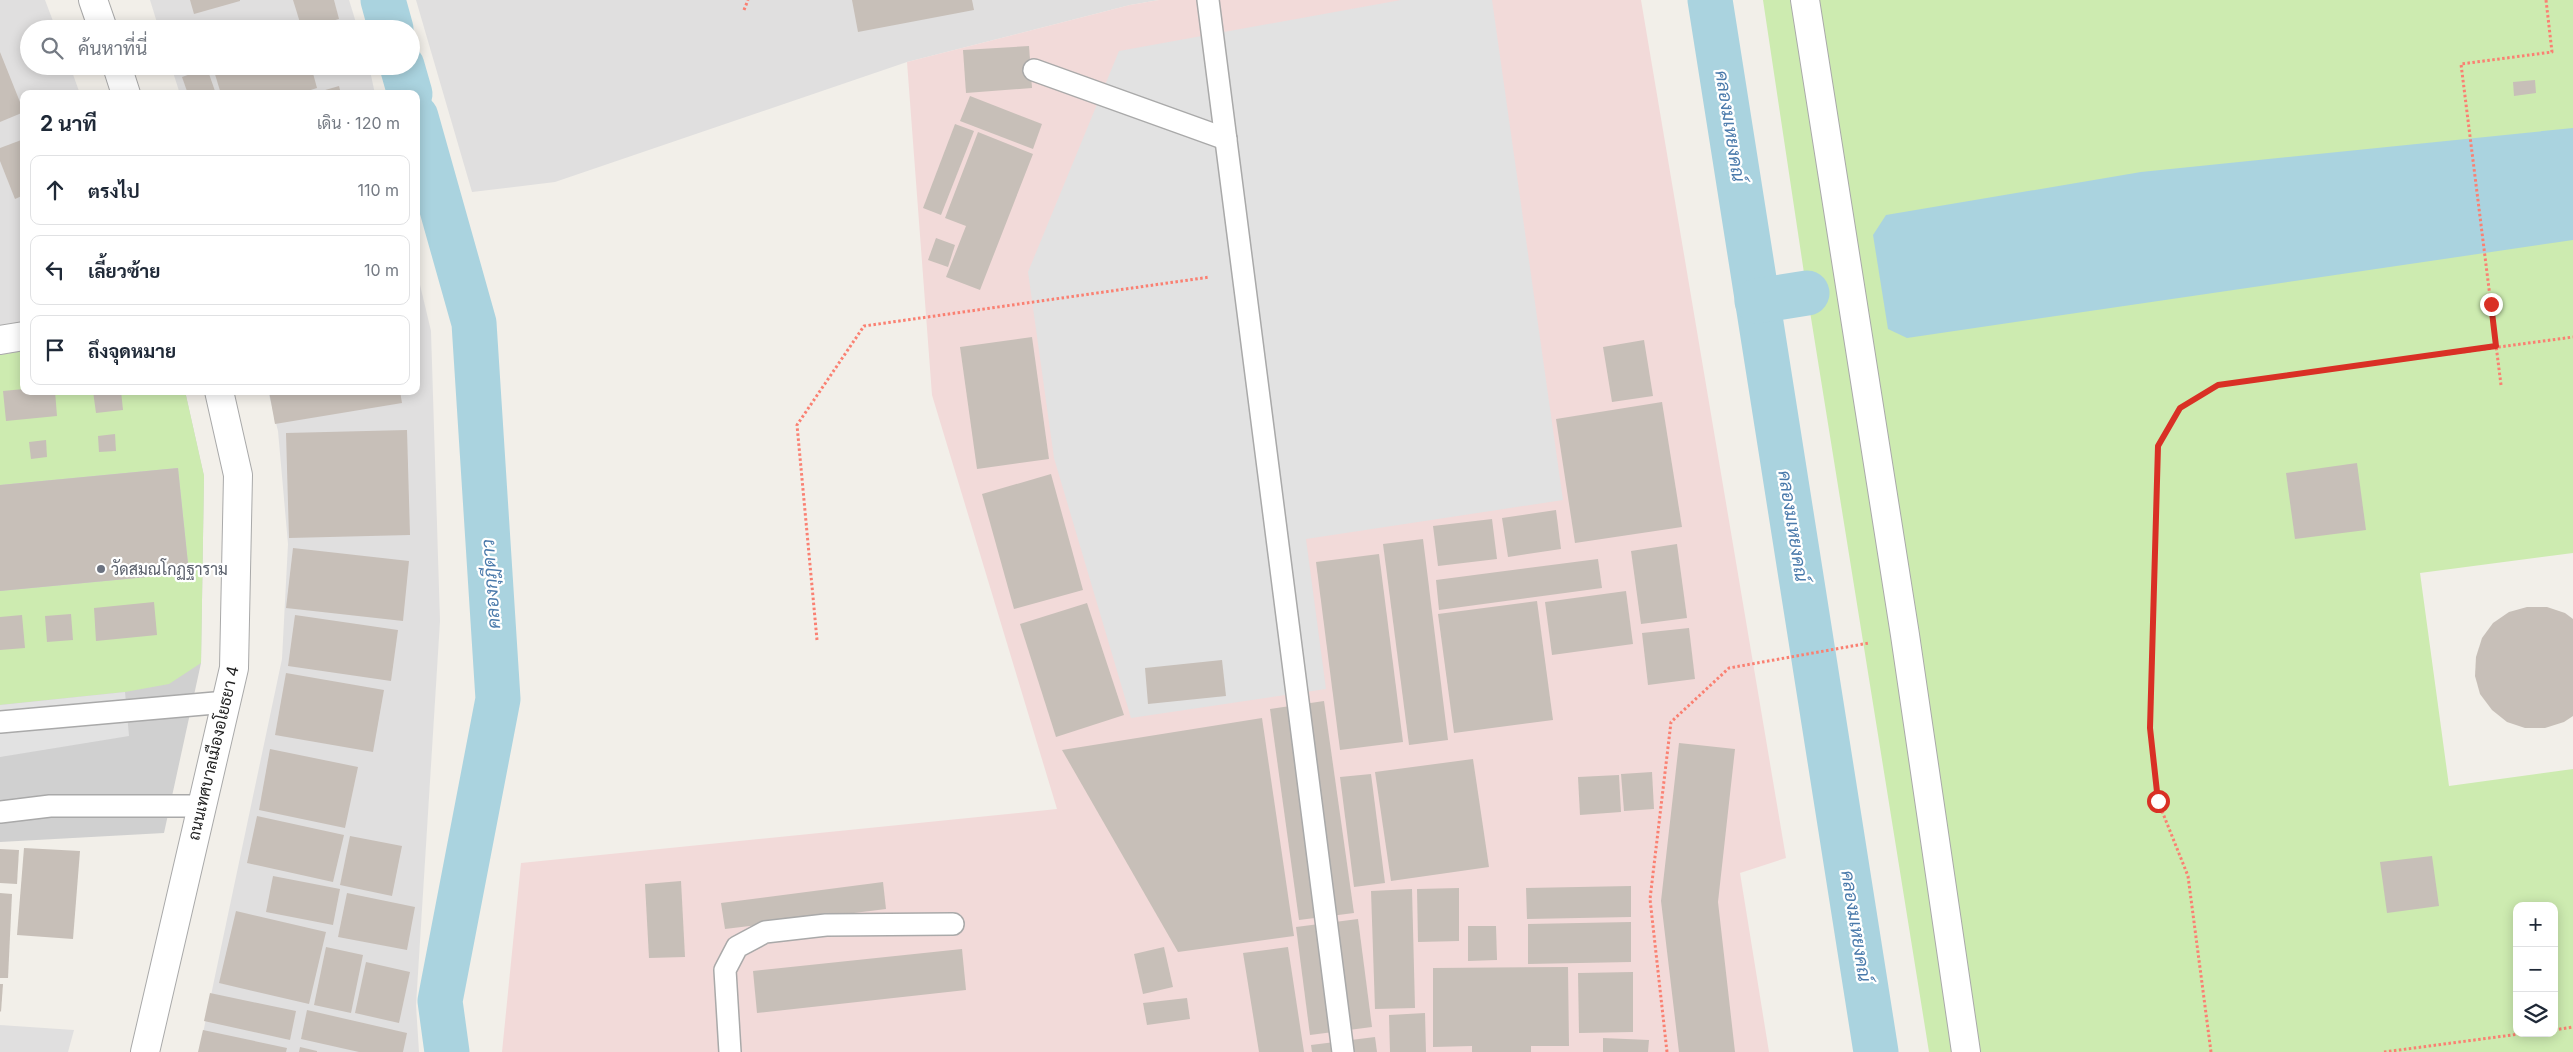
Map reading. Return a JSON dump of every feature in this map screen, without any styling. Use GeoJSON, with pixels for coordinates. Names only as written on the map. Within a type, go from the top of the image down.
{"type":"FeatureCollection","features":[{"type":"Feature","properties":{"kind":"street"},"geometry":{"type":"LineString","coordinates":[[93,0],[100,20]]}},
{"type":"Feature","properties":{"kind":"street"},"geometry":{"type":"LineString","coordinates":[[1805,0],[1905,636],[1966,1052]]}},
{"type":"Feature","properties":{"kind":"street"},"geometry":{"type":"LineString","coordinates":[[119,75],[125,90]]}},
{"type":"Feature","properties":{"kind":"street"},"geometry":{"type":"LineString","coordinates":[[0,340],[20,337]]}},
{"type":"Feature","properties":{"kind":"street","name":"ถนนเทศบาลเมืองอโยธยา 4"},"geometry":{"type":"LineString","coordinates":[[145,1052],[234,668],[238,475],[220,395]]}},
{"type":"Feature","properties":{"kind":"lane"},"geometry":{"type":"LineString","coordinates":[[1208,0],[1343,1052]]}},
{"type":"Feature","properties":{"kind":"lane"},"geometry":{"type":"LineString","coordinates":[[1034,70],[1226,139]]}},
{"type":"Feature","properties":{"kind":"lane"},"geometry":{"type":"LineString","coordinates":[[0,722],[226,702]]}},
{"type":"Feature","properties":{"kind":"lane"},"geometry":{"type":"LineString","coordinates":[[0,812],[50,806],[202,806]]}},
{"type":"Feature","properties":{"kind":"lane"},"geometry":{"type":"LineString","coordinates":[[730,1052],[725,970],[737,947],[765,932],[817,926],[953,924]]}},
{"type":"Feature","properties":{"kind":"path"},"geometry":{"type":"LineString","coordinates":[[744,10],[748,0]]}},
{"type":"Feature","properties":{"kind":"path"},"geometry":{"type":"LineString","coordinates":[[2501,385],[2461,64],[2552,52],[2546,0]]}},
{"type":"Feature","properties":{"kind":"path"},"geometry":{"type":"LineString","coordinates":[[817,640],[797,425],[864,326],[1243,273]]}},
{"type":"Feature","properties":{"kind":"path"},"geometry":{"type":"LineString","coordinates":[[2210,1052],[2188,876],[2158,801],[2150,728],[2158,446],[2180,408],[2218,385],[2573,337]]}},
{"type":"Feature","properties":{"kind":"path"},"geometry":{"type":"LineString","coordinates":[[1667,1052],[1650,899],[1671,722],[1729,668],[1855,646]]}},
{"type":"Feature","properties":{"kind":"path"},"geometry":{"type":"LineString","coordinates":[[2558,1029],[2573,1027]]}},
{"type":"Feature","properties":{"kind":"path"},"geometry":{"type":"LineString","coordinates":[[2384,1052],[2513,1035]]}},
{"type":"Feature","properties":{"kind":"shaded area"},"geometry":{"type":"Polygon","coordinates":[[[0,0],[45,0],[53,20],[20,20],[20,75],[73,75],[79,90],[20,90],[20,352],[0,355],[0,0]]]}},
{"type":"Feature","properties":{"kind":"shaded area"},"geometry":{"type":"Polygon","coordinates":[[[150,0],[349,0],[355,20],[156,20],[150,0]]]}},
{"type":"Feature","properties":{"kind":"shaded area"},"geometry":{"type":"Polygon","coordinates":[[[416,0],[1159,0],[1130,5],[907,62],[555,182],[472,192],[416,0]]]}},
{"type":"Feature","properties":{"kind":"shaded area"},"geometry":{"type":"Polygon","coordinates":[[[1159,0],[1641,0],[1786,858],[1740,873],[1769,1052],[502,1052],[521,863],[1057,809],[932,395],[907,62],[1130,5],[1159,0]]]}},
{"type":"Feature","properties":{"kind":"shaded area"},"geometry":{"type":"Polygon","coordinates":[[[1401,0],[1492,0],[1563,500],[1306,539],[1326,689],[1131,718],[1054,458],[1028,272],[1119,51],[1401,0]]]}},
{"type":"Feature","properties":{"kind":"shaded area"},"geometry":{"type":"Polygon","coordinates":[[[174,75],[371,75],[374,90],[179,90],[174,75]]]}},
{"type":"Feature","properties":{"kind":"shaded area"},"geometry":{"type":"Polygon","coordinates":[[[420,285],[431,331],[440,621],[416,1005],[419,1052],[199,1052],[282,659],[288,544],[278,431],[269,395],[420,395],[420,285]]]}},
{"type":"Feature","properties":{"kind":"shaded area","name":"วัดสมณโกฏฐาราม"},"geometry":{"type":"Polygon","coordinates":[[[20,352],[20,395],[186,395],[204,476],[201,663],[164,833],[0,842],[0,355],[20,352]]]}},
{"type":"Feature","properties":{"kind":"shaded area"},"geometry":{"type":"Polygon","coordinates":[[[125,692],[129,736],[0,757],[0,705],[125,692]]]}},
{"type":"Feature","properties":{"kind":"shaded area"},"geometry":{"type":"Polygon","coordinates":[[[0,1025],[74,1030],[68,1052],[0,1052],[0,1025]]]}},
{"type":"Feature","properties":{"kind":"green space"},"geometry":{"type":"Polygon","coordinates":[[[1763,0],[2573,0],[2573,553],[2420,573],[2449,786],[2573,769],[2573,1052],[1929,1052],[1807,293],[1763,0]]]}},
{"type":"Feature","properties":{"kind":"green space"},"geometry":{"type":"Polygon","coordinates":[[[20,352],[20,395],[186,395],[204,476],[201,663],[169,684],[125,692],[0,705],[0,591],[189,573],[178,468],[0,485],[0,355],[20,352]]]}},
{"type":"Feature","properties":{"kind":"water"},"geometry":{"type":"Polygon","coordinates":[[[2573,128],[2573,240],[1907,338],[1888,329],[1873,235],[1886,215],[2141,172],[2573,128]]]}},
{"type":"Feature","properties":{"kind":"building"},"geometry":{"type":"Polygon","coordinates":[[[190,0],[240,0],[240,1],[194,14],[190,0]]]}},
{"type":"Feature","properties":{"kind":"building"},"geometry":{"type":"Polygon","coordinates":[[[293,0],[334,0],[339,19],[299,20],[293,0]]]}},
{"type":"Feature","properties":{"kind":"building"},"geometry":{"type":"Polygon","coordinates":[[[852,0],[972,0],[974,10],[858,32],[852,0]]]}},
{"type":"Feature","properties":{"kind":"building"},"geometry":{"type":"Polygon","coordinates":[[[1029,46],[1032,88],[966,93],[963,50],[1029,46]]]}},
{"type":"Feature","properties":{"kind":"building"},"geometry":{"type":"Polygon","coordinates":[[[0,52],[20,102],[20,114],[0,122],[0,52]]]}},
{"type":"Feature","properties":{"kind":"building"},"geometry":{"type":"Polygon","coordinates":[[[188,75],[209,75],[215,90],[187,90],[182,77],[188,75]]]}},
{"type":"Feature","properties":{"kind":"building"},"geometry":{"type":"Polygon","coordinates":[[[215,75],[313,75],[317,88],[311,90],[220,90],[215,75]]]}},
{"type":"Feature","properties":{"kind":"building"},"geometry":{"type":"Polygon","coordinates":[[[2535,80],[2536,93],[2514,96],[2513,82],[2535,80]]]}},
{"type":"Feature","properties":{"kind":"building"},"geometry":{"type":"Polygon","coordinates":[[[339,86],[340,90],[325,90],[339,86]]]}},
{"type":"Feature","properties":{"kind":"building"},"geometry":{"type":"Polygon","coordinates":[[[970,96],[1042,124],[1033,149],[960,121],[970,96]]]}},
{"type":"Feature","properties":{"kind":"building"},"geometry":{"type":"Polygon","coordinates":[[[955,124],[974,131],[941,215],[923,208],[955,124]]]}},
{"type":"Feature","properties":{"kind":"building"},"geometry":{"type":"Polygon","coordinates":[[[978,132],[1033,154],[980,290],[946,277],[966,226],[945,218],[978,132]]]}},
{"type":"Feature","properties":{"kind":"building"},"geometry":{"type":"Polygon","coordinates":[[[20,140],[20,197],[15,199],[0,161],[0,148],[20,140]]]}},
{"type":"Feature","properties":{"kind":"building"},"geometry":{"type":"Polygon","coordinates":[[[936,238],[955,245],[948,267],[928,260],[936,238]]]}},
{"type":"Feature","properties":{"kind":"building"},"geometry":{"type":"Polygon","coordinates":[[[1032,337],[1049,459],[977,469],[960,347],[1032,337]]]}},
{"type":"Feature","properties":{"kind":"building"},"geometry":{"type":"Polygon","coordinates":[[[1644,340],[1653,396],[1612,402],[1603,347],[1644,340]]]}},
{"type":"Feature","properties":{"kind":"building"},"geometry":{"type":"Polygon","coordinates":[[[20,389],[20,395],[55,395],[57,416],[6,421],[3,391],[20,389]]]}},
{"type":"Feature","properties":{"kind":"building"},"geometry":{"type":"Polygon","coordinates":[[[94,395],[121,395],[123,410],[96,413],[94,395]]]}},
{"type":"Feature","properties":{"kind":"building"},"geometry":{"type":"Polygon","coordinates":[[[270,395],[401,395],[402,403],[275,424],[270,395]]]}},
{"type":"Feature","properties":{"kind":"building"},"geometry":{"type":"Polygon","coordinates":[[[1662,402],[1682,527],[1575,543],[1556,419],[1662,402]]]}},
{"type":"Feature","properties":{"kind":"building"},"geometry":{"type":"Polygon","coordinates":[[[407,430],[410,535],[289,538],[286,433],[407,430]]]}},
{"type":"Feature","properties":{"kind":"building"},"geometry":{"type":"Polygon","coordinates":[[[115,434],[116,451],[99,452],[98,436],[115,434]]]}},
{"type":"Feature","properties":{"kind":"building"},"geometry":{"type":"Polygon","coordinates":[[[46,440],[47,457],[31,459],[29,442],[46,440]]]}},
{"type":"Feature","properties":{"kind":"building"},"geometry":{"type":"Polygon","coordinates":[[[2357,463],[2366,530],[2295,539],[2286,473],[2357,463]]]}},
{"type":"Feature","properties":{"kind":"building"},"geometry":{"type":"Polygon","coordinates":[[[178,468],[189,573],[0,591],[0,485],[178,468]]]}},
{"type":"Feature","properties":{"kind":"building"},"geometry":{"type":"Polygon","coordinates":[[[1051,474],[1083,590],[1014,609],[982,494],[1051,474]]]}},
{"type":"Feature","properties":{"kind":"building"},"geometry":{"type":"Polygon","coordinates":[[[1556,510],[1561,549],[1508,557],[1502,518],[1556,510]]]}},
{"type":"Feature","properties":{"kind":"building"},"geometry":{"type":"Polygon","coordinates":[[[1492,519],[1497,559],[1438,566],[1433,526],[1492,519]]]}},
{"type":"Feature","properties":{"kind":"building"},"geometry":{"type":"Polygon","coordinates":[[[1423,539],[1448,740],[1409,745],[1383,544],[1423,539]]]}},
{"type":"Feature","properties":{"kind":"building"},"geometry":{"type":"Polygon","coordinates":[[[1677,544],[1687,618],[1641,624],[1631,551],[1677,544]]]}},
{"type":"Feature","properties":{"kind":"building"},"geometry":{"type":"Polygon","coordinates":[[[293,548],[409,561],[403,621],[286,608],[293,548]]]}},
{"type":"Feature","properties":{"kind":"building"},"geometry":{"type":"Polygon","coordinates":[[[1379,554],[1403,742],[1340,750],[1316,562],[1379,554]]]}},
{"type":"Feature","properties":{"kind":"building"},"geometry":{"type":"Polygon","coordinates":[[[1598,559],[1602,588],[1439,610],[1436,580],[1598,559]]]}},
{"type":"Feature","properties":{"kind":"building"},"geometry":{"type":"Polygon","coordinates":[[[1626,591],[1633,644],[1552,655],[1545,602],[1626,591]]]}},
{"type":"Feature","properties":{"kind":"building"},"geometry":{"type":"Polygon","coordinates":[[[1537,601],[1553,720],[1454,733],[1438,614],[1537,601]]]}},
{"type":"Feature","properties":{"kind":"building"},"geometry":{"type":"Polygon","coordinates":[[[154,602],[157,635],[96,641],[94,608],[154,602]]]}},
{"type":"Feature","properties":{"kind":"building"},"geometry":{"type":"Polygon","coordinates":[[[1087,603],[1124,715],[1056,737],[1020,624],[1087,603]]]}},
{"type":"Feature","properties":{"kind":"building"},"geometry":{"type":"Polygon","coordinates":[[[2527,607],[2547,607],[2565,613],[2573,619],[2573,716],[2564,722],[2545,728],[2525,728],[2507,722],[2492,710],[2480,694],[2475,676],[2476,657],[2482,638],[2493,623],[2509,612],[2527,607]]]}},
{"type":"Feature","properties":{"kind":"building"},"geometry":{"type":"Polygon","coordinates":[[[71,614],[73,640],[47,642],[45,616],[71,614]]]}},
{"type":"Feature","properties":{"kind":"building"},"geometry":{"type":"Polygon","coordinates":[[[22,615],[25,648],[0,650],[0,617],[22,615]]]}},
{"type":"Feature","properties":{"kind":"building"},"geometry":{"type":"Polygon","coordinates":[[[295,615],[398,630],[391,681],[288,666],[295,615]]]}},
{"type":"Feature","properties":{"kind":"building"},"geometry":{"type":"Polygon","coordinates":[[[1689,628],[1695,679],[1648,685],[1642,633],[1689,628]]]}},
{"type":"Feature","properties":{"kind":"building"},"geometry":{"type":"Polygon","coordinates":[[[1222,660],[1226,696],[1148,704],[1145,668],[1222,660]]]}},
{"type":"Feature","properties":{"kind":"building"},"geometry":{"type":"Polygon","coordinates":[[[286,673],[384,690],[373,752],[275,735],[286,673]]]}},
{"type":"Feature","properties":{"kind":"building"},"geometry":{"type":"Polygon","coordinates":[[[1324,701],[1354,913],[1299,920],[1270,709],[1324,701]]]}},
{"type":"Feature","properties":{"kind":"building"},"geometry":{"type":"Polygon","coordinates":[[[1262,718],[1294,936],[1178,952],[1062,750],[1262,718]]]}},
{"type":"Feature","properties":{"kind":"building"},"geometry":{"type":"Polygon","coordinates":[[[1679,743],[1735,749],[1718,902],[1735,1052],[1679,1052],[1661,901],[1679,743]]]}},
{"type":"Feature","properties":{"kind":"building"},"geometry":{"type":"Polygon","coordinates":[[[270,749],[358,767],[345,828],[259,810],[270,749]]]}},
{"type":"Feature","properties":{"kind":"building"},"geometry":{"type":"Polygon","coordinates":[[[1473,759],[1489,867],[1391,881],[1375,772],[1473,759]]]}},
{"type":"Feature","properties":{"kind":"building"},"geometry":{"type":"Polygon","coordinates":[[[1652,772],[1654,809],[1624,811],[1621,774],[1652,772]]]}},
{"type":"Feature","properties":{"kind":"building"},"geometry":{"type":"Polygon","coordinates":[[[1371,774],[1385,883],[1354,887],[1340,777],[1371,774]]]}},
{"type":"Feature","properties":{"kind":"building"},"geometry":{"type":"Polygon","coordinates":[[[1619,775],[1621,812],[1580,815],[1578,777],[1619,775]]]}},
{"type":"Feature","properties":{"kind":"building"},"geometry":{"type":"Polygon","coordinates":[[[257,816],[344,835],[333,882],[247,863],[257,816]]]}},
{"type":"Feature","properties":{"kind":"building"},"geometry":{"type":"Polygon","coordinates":[[[350,836],[402,846],[392,896],[340,885],[350,836]]]}},
{"type":"Feature","properties":{"kind":"building"},"geometry":{"type":"Polygon","coordinates":[[[24,848],[80,851],[73,939],[17,935],[24,848]]]}},
{"type":"Feature","properties":{"kind":"building"},"geometry":{"type":"Polygon","coordinates":[[[0,849],[19,850],[17,884],[0,883],[0,849]]]}},
{"type":"Feature","properties":{"kind":"building"},"geometry":{"type":"Polygon","coordinates":[[[2432,856],[2439,906],[2387,913],[2380,862],[2432,856]]]}},
{"type":"Feature","properties":{"kind":"building"},"geometry":{"type":"Polygon","coordinates":[[[273,876],[340,889],[333,925],[266,912],[273,876]]]}},
{"type":"Feature","properties":{"kind":"building"},"geometry":{"type":"Polygon","coordinates":[[[681,881],[685,957],[649,958],[645,884],[681,881]]]}},
{"type":"Feature","properties":{"kind":"building"},"geometry":{"type":"Polygon","coordinates":[[[883,882],[886,909],[725,929],[721,903],[883,882]]]}},
{"type":"Feature","properties":{"kind":"building"},"geometry":{"type":"Polygon","coordinates":[[[1631,886],[1631,917],[1527,919],[1526,888],[1631,886]]]}},
{"type":"Feature","properties":{"kind":"building"},"geometry":{"type":"Polygon","coordinates":[[[1459,888],[1459,941],[1418,942],[1417,889],[1459,888]]]}},
{"type":"Feature","properties":{"kind":"building"},"geometry":{"type":"Polygon","coordinates":[[[1412,889],[1415,1008],[1375,1009],[1371,891],[1412,889]]]}},
{"type":"Feature","properties":{"kind":"building"},"geometry":{"type":"Polygon","coordinates":[[[0,893],[12,894],[8,978],[0,978],[0,893]]]}},
{"type":"Feature","properties":{"kind":"building"},"geometry":{"type":"Polygon","coordinates":[[[347,893],[415,907],[407,950],[338,937],[347,893]]]}},
{"type":"Feature","properties":{"kind":"building"},"geometry":{"type":"Polygon","coordinates":[[[236,911],[326,932],[309,1004],[219,983],[236,911]]]}},
{"type":"Feature","properties":{"kind":"building"},"geometry":{"type":"Polygon","coordinates":[[[1358,919],[1372,1027],[1310,1035],[1296,927],[1358,919]]]}},
{"type":"Feature","properties":{"kind":"building"},"geometry":{"type":"Polygon","coordinates":[[[1631,922],[1631,962],[1528,964],[1528,924],[1631,922]]]}},
{"type":"Feature","properties":{"kind":"building"},"geometry":{"type":"Polygon","coordinates":[[[1468,926],[1496,926],[1497,960],[1468,961],[1468,926]]]}},
{"type":"Feature","properties":{"kind":"building"},"geometry":{"type":"Polygon","coordinates":[[[326,947],[363,955],[351,1013],[314,1005],[326,947]]]}},
{"type":"Feature","properties":{"kind":"building"},"geometry":{"type":"Polygon","coordinates":[[[1164,947],[1173,987],[1143,994],[1134,954],[1164,947]]]}},
{"type":"Feature","properties":{"kind":"building"},"geometry":{"type":"Polygon","coordinates":[[[1288,947],[1304,1052],[1259,1052],[1243,953],[1288,947]]]}},
{"type":"Feature","properties":{"kind":"building"},"geometry":{"type":"Polygon","coordinates":[[[962,949],[966,990],[757,1013],[753,971],[962,949]]]}},
{"type":"Feature","properties":{"kind":"building"},"geometry":{"type":"Polygon","coordinates":[[[366,962],[410,972],[399,1023],[355,1013],[366,962]]]}},
{"type":"Feature","properties":{"kind":"building"},"geometry":{"type":"Polygon","coordinates":[[[1568,967],[1569,1046],[1531,1046],[1531,1052],[1472,1052],[1472,1046],[1433,1047],[1433,968],[1568,967]]]}},
{"type":"Feature","properties":{"kind":"building"},"geometry":{"type":"Polygon","coordinates":[[[1633,972],[1633,1032],[1579,1033],[1578,973],[1633,972]]]}},
{"type":"Feature","properties":{"kind":"building"},"geometry":{"type":"Polygon","coordinates":[[[0,984],[3,984],[1,1012],[0,1011],[0,984]]]}},
{"type":"Feature","properties":{"kind":"building"},"geometry":{"type":"Polygon","coordinates":[[[210,993],[296,1011],[290,1040],[204,1021],[210,993]]]}},
{"type":"Feature","properties":{"kind":"building"},"geometry":{"type":"Polygon","coordinates":[[[1187,998],[1190,1019],[1147,1025],[1143,1003],[1187,998]]]}},
{"type":"Feature","properties":{"kind":"building"},"geometry":{"type":"Polygon","coordinates":[[[307,1010],[407,1033],[403,1052],[359,1052],[301,1039],[307,1010]]]}},
{"type":"Feature","properties":{"kind":"building"},"geometry":{"type":"Polygon","coordinates":[[[1425,1013],[1426,1052],[1390,1052],[1389,1015],[1425,1013]]]}},
{"type":"Feature","properties":{"kind":"building"},"geometry":{"type":"Polygon","coordinates":[[[203,1030],[287,1048],[286,1052],[198,1052],[203,1030]]]}},
{"type":"Feature","properties":{"kind":"building"},"geometry":{"type":"Polygon","coordinates":[[[1375,1037],[1377,1052],[1312,1052],[1311,1045],[1375,1037]]]}},
{"type":"Feature","properties":{"kind":"building"},"geometry":{"type":"Polygon","coordinates":[[[1603,1038],[1649,1040],[1648,1052],[1603,1052],[1603,1038]]]}},
{"type":"Feature","properties":{"kind":"building"},"geometry":{"type":"Polygon","coordinates":[[[300,1047],[317,1051],[317,1052],[299,1052],[300,1047]]]}},
{"type":"Feature","properties":{"kind":"waterway","name":"คลองกุฎีดาว"},"geometry":{"type":"LineString","coordinates":[[383,0],[389,20]]}},
{"type":"Feature","properties":{"kind":"waterway","name":"คลองมเหยงคณ์"},"geometry":{"type":"LineString","coordinates":[[1710,0],[1876,1052]]}},
{"type":"Feature","properties":{"kind":"waterway","name":"คลองกุฎีดาว"},"geometry":{"type":"LineString","coordinates":[[405,75],[409,90]]}},
{"type":"Feature","properties":{"kind":"waterway","name":"คลองกุฎีดาว"},"geometry":{"type":"LineString","coordinates":[[420,131],[474,323],[498,699],[440,1001],[447,1052]]}},
{"type":"Feature","properties":{"kind":"waterway"},"geometry":{"type":"LineString","coordinates":[[1757,301],[1807,293]]}},
{"type":"Feature","properties":{"kind":"place","name":"วัดสมณโกฏฐาราม"},"geometry":{"type":"Point","coordinates":[101,569]}},
{"type":"Feature","properties":{"kind":"route"},"geometry":{"type":"LineString","coordinates":[[2158,801],[2150,728],[2158,446],[2180,408],[2218,385],[2496,346],[2491,304]]}}]}
